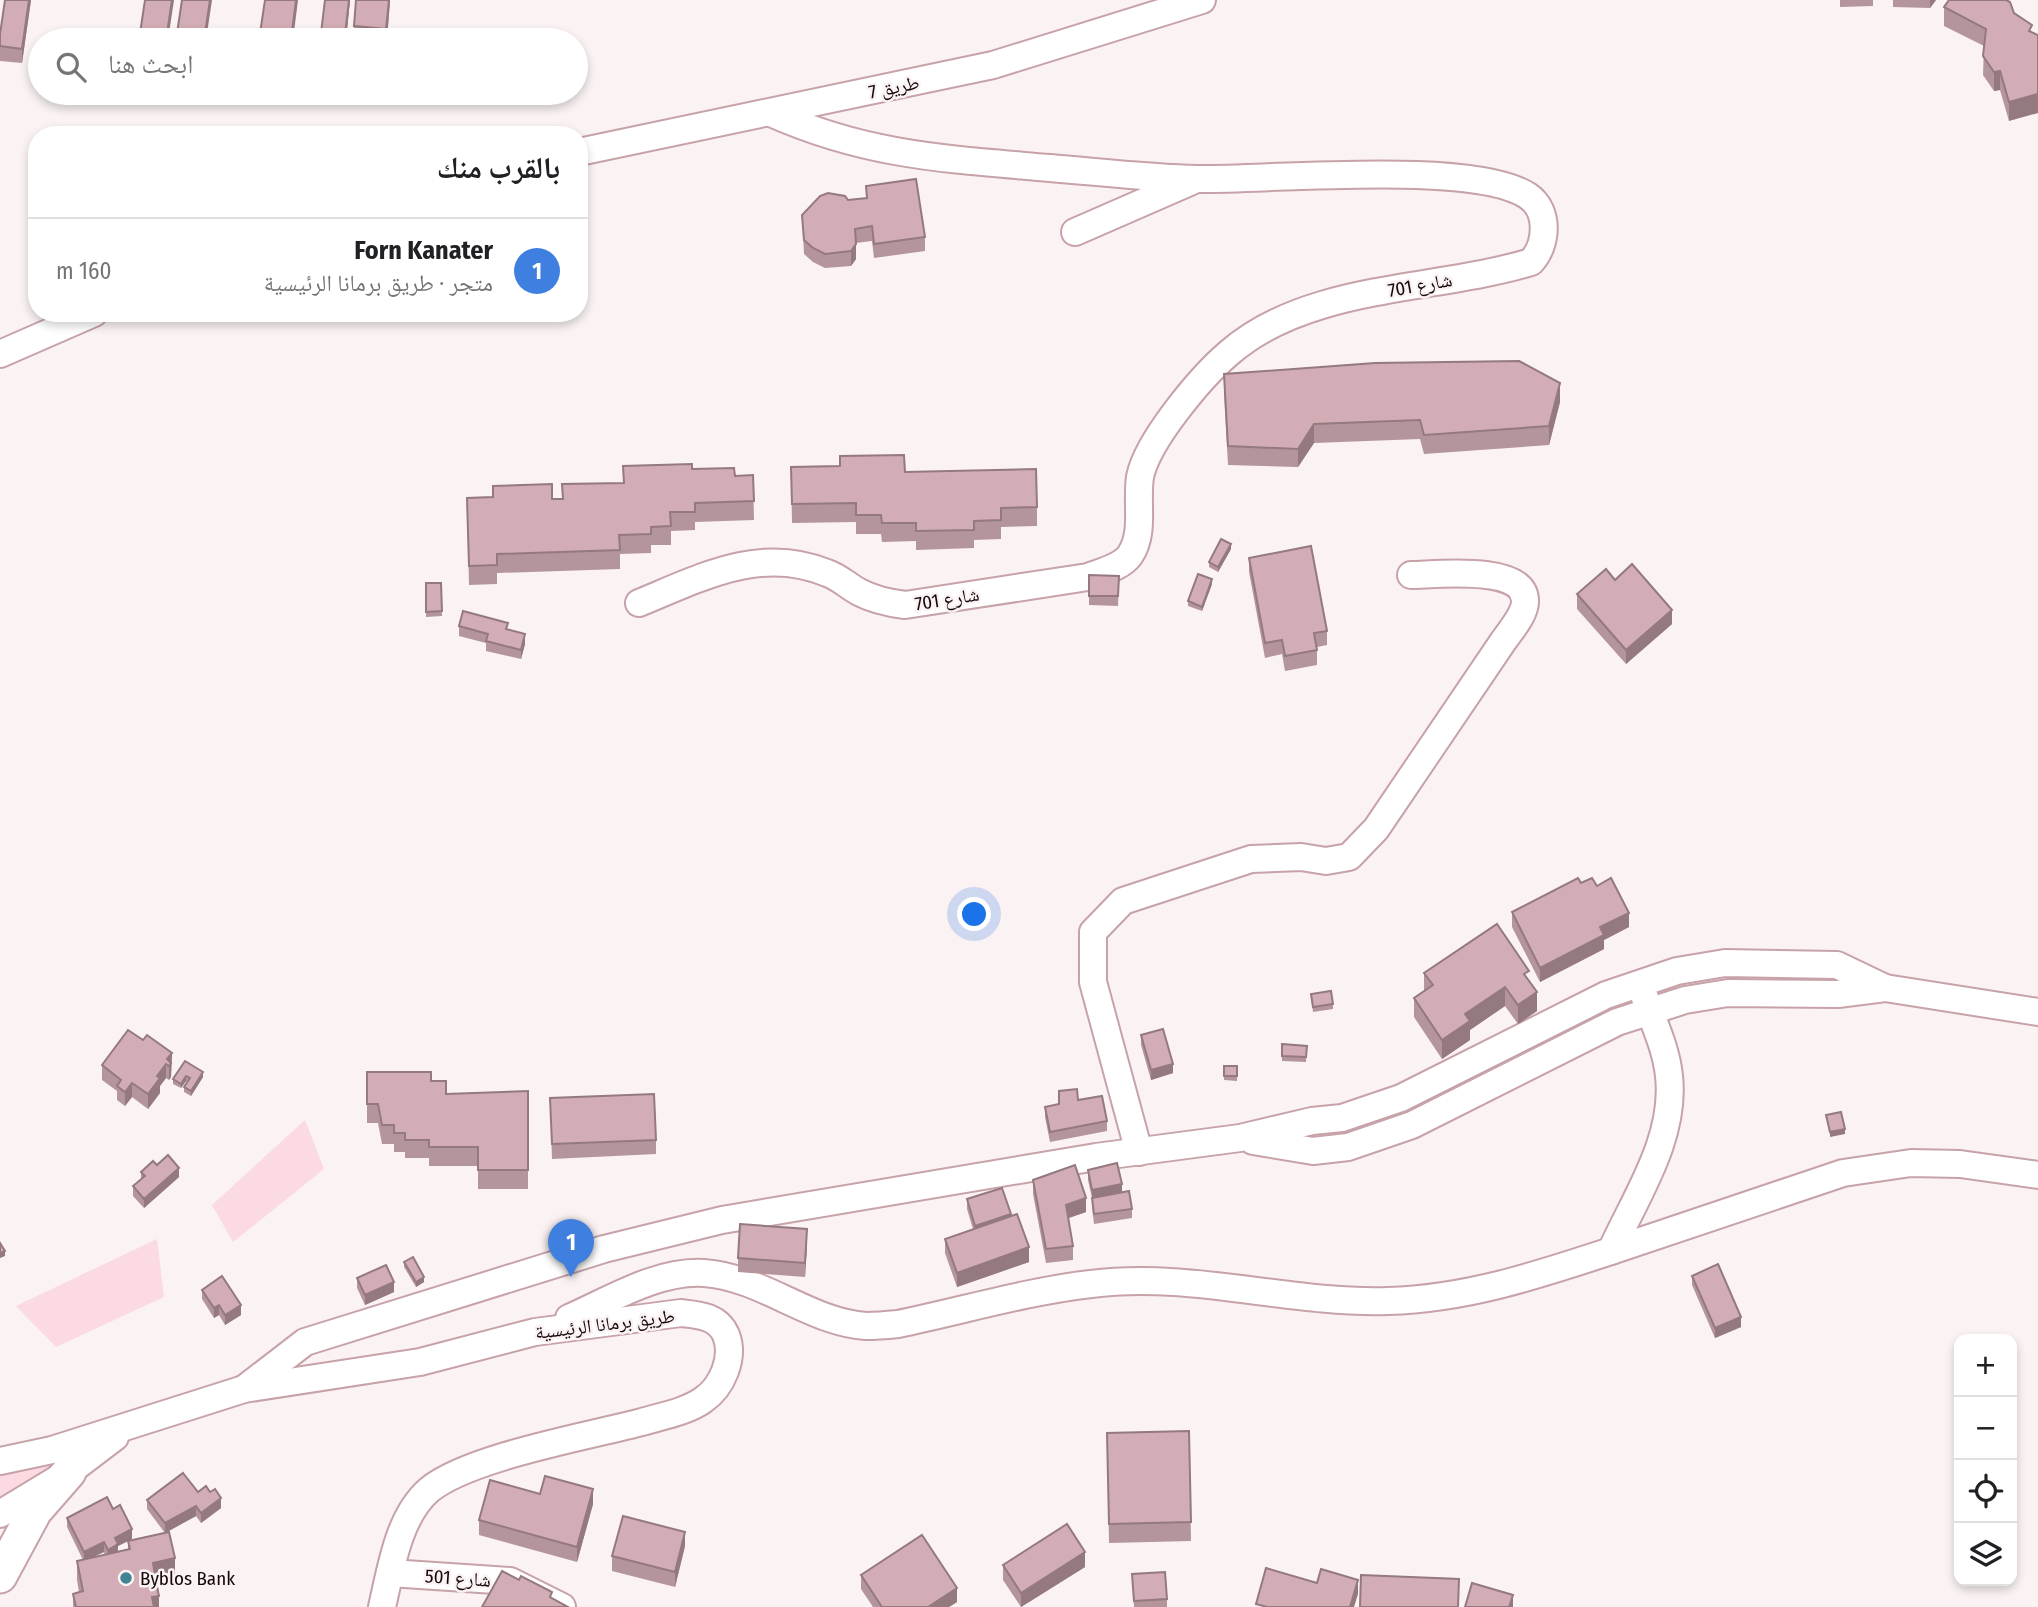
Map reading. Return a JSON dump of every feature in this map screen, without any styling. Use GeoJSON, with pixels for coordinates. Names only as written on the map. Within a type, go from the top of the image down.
{"type":"FeatureCollection","features":[{"type":"Feature","properties":{"kind":"main road"},"geometry":{"type":"LineString","coordinates":[[0,1576],[35,1511],[69,1472]]}},
{"type":"Feature","properties":{"kind":"street","name":"طريق 7"},"geometry":{"type":"LineString","coordinates":[[588,150],[993,65],[1202,0]]}},
{"type":"Feature","properties":{"kind":"street","name":"شارع 701"},"geometry":{"type":"LineString","coordinates":[[639,603],[723,569],[758,561],[794,562],[829,573],[881,601],[905,605],[1088,577],[1109,569],[1129,558],[1138,539],[1140,476],[1151,452],[1186,400],[1228,353],[1254,333],[1292,316],[1337,302],[1531,262],[1539,253],[1543,238],[1540,208],[1528,196],[1473,178],[1373,176],[1196,179],[953,159],[879,150],[843,141],[771,113]]}},
{"type":"Feature","properties":{"kind":"street"},"geometry":{"type":"LineString","coordinates":[[1075,232],[1196,179]]}},
{"type":"Feature","properties":{"kind":"street"},"geometry":{"type":"LineString","coordinates":[[0,354],[73,322]]}},
{"type":"Feature","properties":{"kind":"street"},"geometry":{"type":"LineString","coordinates":[[1139,1152],[1093,982],[1093,932],[1123,901],[1251,859],[1301,857],[1326,861],[1349,857],[1376,830],[1502,643],[1526,601],[1523,592],[1510,581],[1492,574],[1411,575]]}},
{"type":"Feature","properties":{"kind":"street"},"geometry":{"type":"LineString","coordinates":[[244,1389],[305,1342],[604,1249],[722,1220],[1240,1138],[1312,1121],[1342,1118],[1401,1098],[1573,1009],[1678,971],[1725,963],[1788,962],[1837,965],[1885,988]]}},
{"type":"Feature","properties":{"kind":"street"},"geometry":{"type":"LineString","coordinates":[[1611,1251],[1664,1137],[1670,1111],[1669,1075],[1660,1034],[1640,983]]}},
{"type":"Feature","properties":{"kind":"street"},"geometry":{"type":"LineString","coordinates":[[1240,1138],[1312,1151],[1348,1147],[1412,1125],[1586,1036],[1685,1000],[1728,993],[1838,994],[1885,988],[2038,1012]]}},
{"type":"Feature","properties":{"kind":"street"},"geometry":{"type":"LineString","coordinates":[[535,1332],[668,1276],[692,1274],[742,1280],[832,1319],[865,1326],[898,1324],[1092,1283],[1164,1282],[1319,1298],[1388,1301],[1441,1296],[1517,1282],[1843,1173],[1911,1163],[1960,1164],[2038,1175]]}},
{"type":"Feature","properties":{"kind":"street","name":"طريق برمانا الرئيسية"},"geometry":{"type":"LineString","coordinates":[[0,1461],[52,1450],[244,1389],[420,1362],[535,1332],[647,1316],[703,1315],[720,1324],[727,1336],[729,1353],[718,1387],[702,1401],[675,1413],[519,1453],[450,1476],[430,1490],[415,1505],[400,1539],[382,1607]]}},
{"type":"Feature","properties":{"kind":"street"},"geometry":{"type":"LineString","coordinates":[[0,1514],[69,1472],[128,1427]]}},
{"type":"Feature","properties":{"kind":"street","name":"شارع 501"},"geometry":{"type":"LineString","coordinates":[[390,1573],[510,1581],[562,1607]]}},
{"type":"Feature","properties":{"kind":"shaded area"},"geometry":{"type":"Polygon","coordinates":[[[305,1120],[324,1169],[233,1242],[212,1205],[305,1120]]]}},
{"type":"Feature","properties":{"kind":"shaded area"},"geometry":{"type":"Polygon","coordinates":[[[157,1239],[164,1297],[56,1347],[16,1306],[157,1239]]]}},
{"type":"Feature","properties":{"kind":"shaded area"},"geometry":{"type":"Polygon","coordinates":[[[77,1461],[0,1503],[0,1475],[77,1461]]]}},
{"type":"Feature","properties":{"kind":"building"},"geometry":{"type":"Polygon","coordinates":[[[5,0],[29,0],[22,49],[0,46],[5,0]]]}},
{"type":"Feature","properties":{"kind":"building"},"geometry":{"type":"Polygon","coordinates":[[[145,0],[172,0],[168,28],[141,28],[145,0]]]}},
{"type":"Feature","properties":{"kind":"building"},"geometry":{"type":"Polygon","coordinates":[[[182,0],[210,0],[206,28],[178,28],[182,0]]]}},
{"type":"Feature","properties":{"kind":"building"},"geometry":{"type":"Polygon","coordinates":[[[265,0],[296,0],[292,28],[261,28],[265,0]]]}},
{"type":"Feature","properties":{"kind":"building"},"geometry":{"type":"Polygon","coordinates":[[[325,0],[349,0],[346,28],[322,28],[325,0]]]}},
{"type":"Feature","properties":{"kind":"building"},"geometry":{"type":"Polygon","coordinates":[[[356,0],[389,0],[386,28],[354,26],[356,0]]]}},
{"type":"Feature","properties":{"kind":"building"},"geometry":{"type":"Polygon","coordinates":[[[1949,0],[2006,0],[2010,2],[2014,13],[2032,25],[2029,31],[2038,35],[2038,94],[2009,102],[2000,71],[1994,72],[1983,56],[1986,29],[1944,7],[1949,0]]]}},
{"type":"Feature","properties":{"kind":"building"},"geometry":{"type":"Polygon","coordinates":[[[916,179],[925,237],[874,244],[872,226],[855,229],[856,244],[851,251],[825,254],[804,240],[802,215],[820,196],[828,193],[845,196],[848,200],[867,198],[866,186],[916,179]]]}},
{"type":"Feature","properties":{"kind":"building"},"geometry":{"type":"Polygon","coordinates":[[[1519,361],[1560,383],[1549,426],[1424,435],[1420,420],[1314,424],[1298,449],[1228,446],[1224,374],[1375,363],[1519,361]]]}},
{"type":"Feature","properties":{"kind":"building"},"geometry":{"type":"Polygon","coordinates":[[[904,455],[905,472],[1036,469],[1037,507],[1001,508],[1001,520],[974,521],[974,530],[916,531],[916,523],[882,523],[881,515],[856,515],[856,503],[792,504],[791,467],[840,466],[840,456],[904,455]]]}},
{"type":"Feature","properties":{"kind":"building"},"geometry":{"type":"Polygon","coordinates":[[[692,464],[692,469],[734,468],[735,476],[753,475],[754,501],[695,503],[695,512],[670,512],[671,526],[651,527],[651,534],[619,535],[620,550],[497,554],[497,565],[469,566],[467,498],[493,497],[493,486],[552,484],[552,499],[563,499],[562,484],[624,483],[623,466],[692,464]]]}},
{"type":"Feature","properties":{"kind":"building"},"geometry":{"type":"Polygon","coordinates":[[[1221,539],[1231,544],[1218,567],[1209,562],[1221,539]]]}},
{"type":"Feature","properties":{"kind":"building"},"geometry":{"type":"Polygon","coordinates":[[[1311,546],[1327,631],[1314,633],[1317,650],[1285,656],[1282,640],[1265,643],[1249,558],[1311,546]]]}},
{"type":"Feature","properties":{"kind":"building"},"geometry":{"type":"Polygon","coordinates":[[[1632,564],[1672,610],[1626,650],[1577,594],[1606,569],[1615,580],[1632,564]]]}},
{"type":"Feature","properties":{"kind":"building"},"geometry":{"type":"Polygon","coordinates":[[[1198,574],[1212,579],[1202,607],[1188,601],[1198,574]]]}},
{"type":"Feature","properties":{"kind":"building"},"geometry":{"type":"Polygon","coordinates":[[[1089,575],[1119,576],[1118,596],[1089,596],[1089,575]]]}},
{"type":"Feature","properties":{"kind":"building"},"geometry":{"type":"Polygon","coordinates":[[[426,583],[441,583],[442,611],[426,612],[426,583]]]}},
{"type":"Feature","properties":{"kind":"building"},"geometry":{"type":"Polygon","coordinates":[[[463,611],[508,623],[506,629],[525,634],[521,650],[486,641],[488,634],[459,626],[463,611]]]}},
{"type":"Feature","properties":{"kind":"building"},"geometry":{"type":"Polygon","coordinates":[[[1578,878],[1581,883],[1592,878],[1597,886],[1611,878],[1629,913],[1600,927],[1604,935],[1540,968],[1512,912],[1578,878]]]}},
{"type":"Feature","properties":{"kind":"building"},"geometry":{"type":"Polygon","coordinates":[[[1497,924],[1529,971],[1524,974],[1537,992],[1518,1005],[1505,987],[1465,1014],[1470,1021],[1442,1040],[1414,998],[1433,985],[1424,973],[1497,924]]]}},
{"type":"Feature","properties":{"kind":"building"},"geometry":{"type":"Polygon","coordinates":[[[1331,991],[1333,1004],[1313,1007],[1311,994],[1331,991]]]}},
{"type":"Feature","properties":{"kind":"building"},"geometry":{"type":"Polygon","coordinates":[[[1163,1029],[1173,1064],[1151,1070],[1141,1035],[1163,1029]]]}},
{"type":"Feature","properties":{"kind":"building"},"geometry":{"type":"Polygon","coordinates":[[[128,1030],[143,1040],[147,1035],[172,1053],[167,1059],[171,1063],[169,1066],[166,1064],[157,1076],[160,1078],[148,1094],[132,1083],[125,1092],[117,1086],[121,1080],[102,1065],[128,1030]]]}},
{"type":"Feature","properties":{"kind":"building"},"geometry":{"type":"Polygon","coordinates":[[[1282,1044],[1307,1046],[1306,1057],[1282,1056],[1282,1044]]]}},
{"type":"Feature","properties":{"kind":"building"},"geometry":{"type":"Polygon","coordinates":[[[185,1061],[203,1072],[191,1091],[184,1087],[190,1078],[186,1076],[181,1084],[173,1079],[185,1061]]]}},
{"type":"Feature","properties":{"kind":"building"},"geometry":{"type":"Polygon","coordinates":[[[1224,1066],[1237,1066],[1237,1076],[1224,1076],[1224,1066]]]}},
{"type":"Feature","properties":{"kind":"building"},"geometry":{"type":"Polygon","coordinates":[[[367,1072],[431,1072],[431,1081],[446,1081],[446,1094],[528,1091],[528,1170],[478,1170],[478,1147],[429,1147],[429,1140],[405,1140],[405,1133],[394,1133],[394,1125],[382,1125],[378,1104],[367,1104],[367,1072]]]}},
{"type":"Feature","properties":{"kind":"building"},"geometry":{"type":"Polygon","coordinates":[[[1077,1089],[1078,1100],[1102,1096],[1107,1121],[1050,1132],[1045,1107],[1059,1104],[1059,1091],[1077,1089]]]}},
{"type":"Feature","properties":{"kind":"building"},"geometry":{"type":"Polygon","coordinates":[[[654,1094],[656,1140],[552,1144],[550,1098],[654,1094]]]}},
{"type":"Feature","properties":{"kind":"building"},"geometry":{"type":"Polygon","coordinates":[[[1841,1112],[1845,1129],[1830,1132],[1826,1115],[1841,1112]]]}},
{"type":"Feature","properties":{"kind":"building"},"geometry":{"type":"Polygon","coordinates":[[[168,1155],[179,1168],[144,1199],[133,1186],[145,1176],[141,1172],[153,1161],[157,1165],[168,1155]]]}},
{"type":"Feature","properties":{"kind":"building"},"geometry":{"type":"Polygon","coordinates":[[[1117,1163],[1122,1184],[1092,1190],[1088,1170],[1117,1163]]]}},
{"type":"Feature","properties":{"kind":"building"},"geometry":{"type":"Polygon","coordinates":[[[1075,1165],[1086,1198],[1066,1205],[1073,1246],[1046,1249],[1033,1180],[1075,1165]]]}},
{"type":"Feature","properties":{"kind":"building"},"geometry":{"type":"Polygon","coordinates":[[[1002,1188],[1011,1214],[975,1226],[967,1199],[1002,1188]]]}},
{"type":"Feature","properties":{"kind":"building"},"geometry":{"type":"Polygon","coordinates":[[[1129,1191],[1132,1209],[1094,1214],[1092,1198],[1129,1191]]]}},
{"type":"Feature","properties":{"kind":"building"},"geometry":{"type":"Polygon","coordinates":[[[1017,1214],[1029,1247],[957,1273],[945,1239],[1017,1214]]]}},
{"type":"Feature","properties":{"kind":"building"},"geometry":{"type":"Polygon","coordinates":[[[740,1224],[807,1229],[805,1263],[738,1258],[740,1224]]]}},
{"type":"Feature","properties":{"kind":"building"},"geometry":{"type":"Polygon","coordinates":[[[413,1257],[424,1277],[416,1282],[404,1262],[413,1257]]]}},
{"type":"Feature","properties":{"kind":"building"},"geometry":{"type":"Polygon","coordinates":[[[1718,1264],[1741,1317],[1715,1328],[1692,1276],[1718,1264]]]}},
{"type":"Feature","properties":{"kind":"building"},"geometry":{"type":"Polygon","coordinates":[[[386,1265],[394,1282],[365,1295],[357,1278],[386,1265]]]}},
{"type":"Feature","properties":{"kind":"building"},"geometry":{"type":"Polygon","coordinates":[[[222,1276],[241,1305],[225,1315],[219,1305],[214,1308],[202,1290],[222,1276]]]}},
{"type":"Feature","properties":{"kind":"building"},"geometry":{"type":"Polygon","coordinates":[[[1189,1431],[1191,1522],[1109,1524],[1107,1433],[1189,1431]]]}},
{"type":"Feature","properties":{"kind":"building"},"geometry":{"type":"Polygon","coordinates":[[[183,1473],[198,1492],[206,1486],[210,1492],[215,1489],[221,1498],[201,1513],[196,1506],[165,1523],[147,1500],[183,1473]]]}},
{"type":"Feature","properties":{"kind":"building"},"geometry":{"type":"Polygon","coordinates":[[[545,1476],[593,1489],[577,1547],[479,1520],[490,1480],[540,1494],[545,1476]]]}},
{"type":"Feature","properties":{"kind":"building"},"geometry":{"type":"Polygon","coordinates":[[[107,1497],[113,1509],[120,1505],[132,1529],[115,1538],[118,1544],[108,1550],[104,1542],[84,1552],[67,1518],[107,1497]]]}},
{"type":"Feature","properties":{"kind":"building"},"geometry":{"type":"Polygon","coordinates":[[[623,1516],[685,1532],[675,1572],[612,1556],[623,1516]]]}},
{"type":"Feature","properties":{"kind":"building"},"geometry":{"type":"Polygon","coordinates":[[[1067,1524],[1085,1552],[1021,1593],[1003,1565],[1067,1524]]]}},
{"type":"Feature","properties":{"kind":"building"},"geometry":{"type":"Polygon","coordinates":[[[169,1532],[175,1558],[153,1563],[155,1574],[147,1576],[148,1584],[156,1582],[159,1596],[152,1597],[154,1607],[76,1607],[73,1594],[83,1591],[77,1561],[130,1549],[128,1541],[169,1532]]]}},
{"type":"Feature","properties":{"kind":"building"},"geometry":{"type":"Polygon","coordinates":[[[922,1535],[957,1588],[928,1607],[882,1607],[861,1575],[922,1535]]]}},
{"type":"Feature","properties":{"kind":"building"},"geometry":{"type":"Polygon","coordinates":[[[1266,1568],[1317,1583],[1321,1569],[1358,1580],[1350,1607],[1267,1607],[1256,1604],[1266,1568]]]}},
{"type":"Feature","properties":{"kind":"building"},"geometry":{"type":"Polygon","coordinates":[[[502,1571],[519,1580],[521,1576],[552,1592],[550,1597],[568,1607],[482,1607],[502,1571]]]}},
{"type":"Feature","properties":{"kind":"building"},"geometry":{"type":"Polygon","coordinates":[[[1165,1572],[1167,1599],[1134,1601],[1132,1574],[1165,1572]]]}},
{"type":"Feature","properties":{"kind":"building"},"geometry":{"type":"Polygon","coordinates":[[[1361,1575],[1459,1579],[1458,1607],[1360,1607],[1361,1575]]]}},
{"type":"Feature","properties":{"kind":"building"},"geometry":{"type":"Polygon","coordinates":[[[1472,1583],[1513,1595],[1509,1607],[1465,1607],[1472,1583]]]}},
{"type":"Feature","properties":{"kind":"place","name":"Forn Kanater"},"geometry":{"type":"Point","coordinates":[571,1277]}},
{"type":"Feature","properties":{"kind":"place","name":"Byblos Bank"},"geometry":{"type":"Point","coordinates":[126,1578]}}]}
